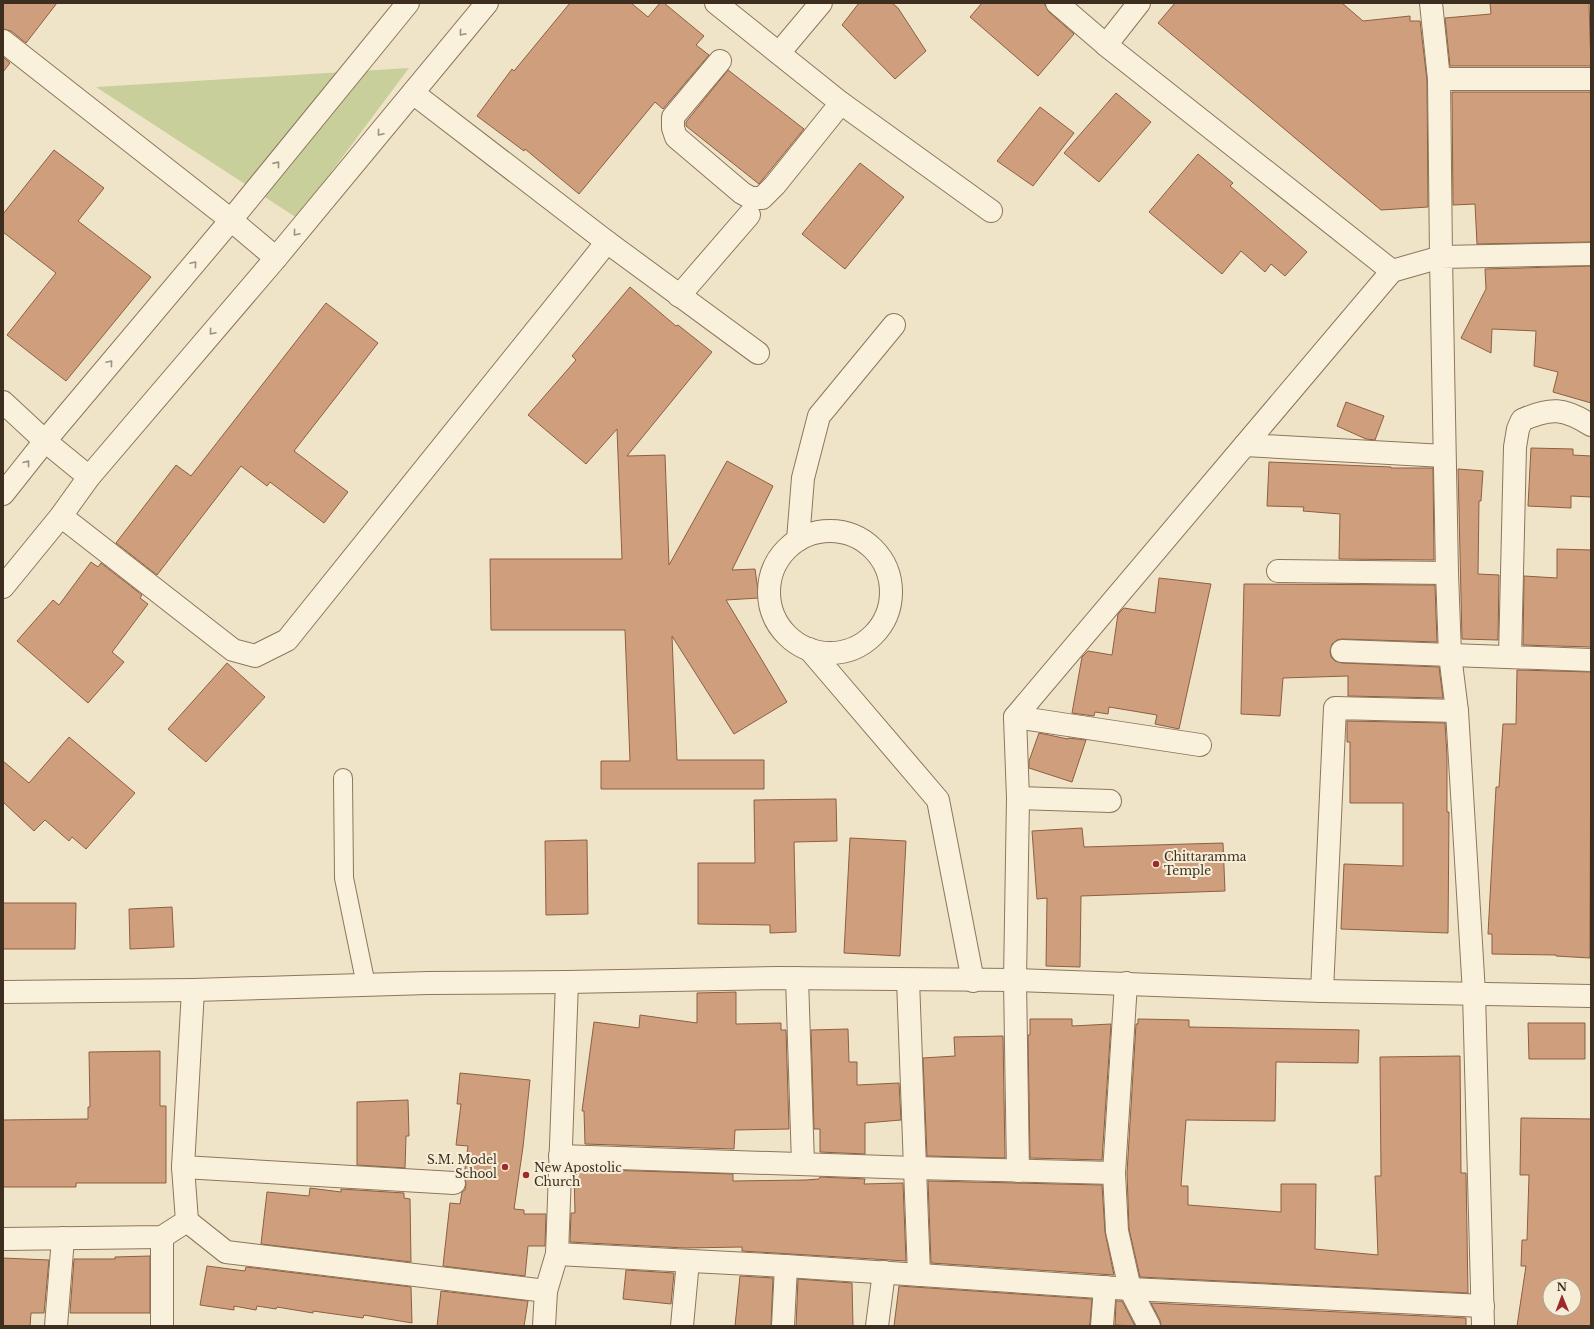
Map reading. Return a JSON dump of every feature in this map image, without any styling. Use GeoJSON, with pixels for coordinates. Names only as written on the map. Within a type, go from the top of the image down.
{"type":"FeatureCollection","features":[{"type":"Feature","properties":{"kind":"street"},"geometry":{"type":"LineString","coordinates":[[3,494],[45,441],[231,220],[408,3]]}},
{"type":"Feature","properties":{"kind":"street"},"geometry":{"type":"LineString","coordinates":[[3,587],[61,516],[89,477],[276,258],[487,3]]}},
{"type":"Feature","properties":{"kind":"street"},"geometry":{"type":"LineString","coordinates":[[716,3],[841,103],[991,211]]}},
{"type":"Feature","properties":{"kind":"street"},"geometry":{"type":"LineString","coordinates":[[779,53],[821,3]]}},
{"type":"Feature","properties":{"kind":"street"},"geometry":{"type":"LineString","coordinates":[[1057,3],[1106,44],[1392,271]]}},
{"type":"Feature","properties":{"kind":"street"},"geometry":{"type":"LineString","coordinates":[[1106,44],[1139,3]]}},
{"type":"Feature","properties":{"kind":"street"},"geometry":{"type":"LineString","coordinates":[[556,1254],[884,1272],[1105,1287],[1483,1316],[1474,993],[1457,711],[1450,655],[1444,456],[1439,79],[1431,3]]}},
{"type":"Feature","properties":{"kind":"street"},"geometry":{"type":"LineString","coordinates":[[3,41],[231,220],[276,258]]}},
{"type":"Feature","properties":{"kind":"street"},"geometry":{"type":"LineString","coordinates":[[720,61],[674,117],[673,128],[676,137],[742,193],[751,198],[762,198],[775,185],[827,118],[841,103]]}},
{"type":"Feature","properties":{"kind":"street"},"geometry":{"type":"LineString","coordinates":[[1439,79],[1591,79]]}},
{"type":"Feature","properties":{"kind":"street"},"geometry":{"type":"LineString","coordinates":[[413,93],[607,242],[758,353]]}},
{"type":"Feature","properties":{"kind":"street"},"geometry":{"type":"LineString","coordinates":[[679,296],[749,215]]}},
{"type":"Feature","properties":{"kind":"street"},"geometry":{"type":"LineString","coordinates":[[61,516],[233,650],[255,656],[287,640],[607,242]]}},
{"type":"Feature","properties":{"kind":"street"},"geometry":{"type":"LineString","coordinates":[[1018,1171],[1014,980],[1018,798],[1015,717],[1392,271],[1441,257],[1591,254]]}},
{"type":"Feature","properties":{"kind":"street"},"geometry":{"type":"LineString","coordinates":[[798,540],[803,478],[819,416],[894,325]]}},
{"type":"Feature","properties":{"kind":"street"},"geometry":{"type":"LineString","coordinates":[[3,402],[45,441],[89,477]]}},
{"type":"Feature","properties":{"kind":"street"},"geometry":{"type":"LineString","coordinates":[[1510,658],[1515,447],[1518,429],[1522,420],[1538,412],[1560,411],[1576,416],[1591,425]]}},
{"type":"Feature","properties":{"kind":"street"},"geometry":{"type":"LineString","coordinates":[[1245,445],[1444,456]]}},
{"type":"Feature","properties":{"kind":"street"},"geometry":{"type":"LineString","coordinates":[[838,532],[858,538],[875,551],[886,568],[891,588],[889,609],[880,628],[865,642],[848,651],[828,653],[809,649],[792,640],[779,626],[770,608],[769,589],[773,570],[783,553],[798,540],[817,533],[838,532]]}},
{"type":"Feature","properties":{"kind":"street"},"geometry":{"type":"LineString","coordinates":[[1278,571],[1447,573]]}},
{"type":"Feature","properties":{"kind":"street"},"geometry":{"type":"LineString","coordinates":[[809,649],[938,800],[973,981]]}},
{"type":"Feature","properties":{"kind":"street"},"geometry":{"type":"LineString","coordinates":[[1342,651],[1591,660]]}},
{"type":"Feature","properties":{"kind":"street"},"geometry":{"type":"LineString","coordinates":[[1322,990],[1335,708],[1457,711]]}},
{"type":"Feature","properties":{"kind":"street"},"geometry":{"type":"LineString","coordinates":[[1015,717],[1200,745]]}},
{"type":"Feature","properties":{"kind":"street"},"geometry":{"type":"LineString","coordinates":[[1018,798],[1110,801]]}},
{"type":"Feature","properties":{"kind":"street"},"geometry":{"type":"LineString","coordinates":[[3,992],[192,990],[428,983],[797,978],[973,981],[1014,980],[1322,990],[1591,996]]}},
{"type":"Feature","properties":{"kind":"street"},"geometry":{"type":"LineString","coordinates":[[797,978],[803,1164]]}},
{"type":"Feature","properties":{"kind":"street"},"geometry":{"type":"LineString","coordinates":[[908,980],[919,1275]]}},
{"type":"Feature","properties":{"kind":"street"},"geometry":{"type":"LineString","coordinates":[[544,1326],[546,1291],[556,1254],[567,982]]}},
{"type":"Feature","properties":{"kind":"street"},"geometry":{"type":"LineString","coordinates":[[1126,983],[1114,1173],[1117,1231],[1130,1289],[1149,1326]]}},
{"type":"Feature","properties":{"kind":"street"},"geometry":{"type":"LineString","coordinates":[[192,990],[183,1167],[187,1221],[226,1252],[546,1291]]}},
{"type":"Feature","properties":{"kind":"street"},"geometry":{"type":"LineString","coordinates":[[560,1156],[1114,1173]]}},
{"type":"Feature","properties":{"kind":"street"},"geometry":{"type":"LineString","coordinates":[[183,1167],[454,1183]]}},
{"type":"Feature","properties":{"kind":"street"},"geometry":{"type":"LineString","coordinates":[[3,1239],[162,1236],[187,1221]]}},
{"type":"Feature","properties":{"kind":"street"},"geometry":{"type":"LineString","coordinates":[[162,1236],[162,1326]]}},
{"type":"Feature","properties":{"kind":"street"},"geometry":{"type":"LineString","coordinates":[[56,1326],[63,1238]]}},
{"type":"Feature","properties":{"kind":"street"},"geometry":{"type":"LineString","coordinates":[[682,1326],[688,1261]]}},
{"type":"Feature","properties":{"kind":"street"},"geometry":{"type":"LineString","coordinates":[[783,1326],[786,1266]]}},
{"type":"Feature","properties":{"kind":"street"},"geometry":{"type":"LineString","coordinates":[[877,1326],[884,1272]]}},
{"type":"Feature","properties":{"kind":"street"},"geometry":{"type":"LineString","coordinates":[[1102,1326],[1105,1287]]}},
{"type":"Feature","properties":{"kind":"lane"},"geometry":{"type":"LineString","coordinates":[[343,778],[344,878],[366,985]]}},
{"type":"Feature","properties":{"kind":"green space"},"geometry":{"type":"Polygon","coordinates":[[[409,68],[297,218],[96,87],[409,68]]]}},
{"type":"Feature","properties":{"kind":"building"},"geometry":{"type":"Polygon","coordinates":[[[3,3],[57,3],[26,43],[11,31],[3,29],[3,3]]]}},
{"type":"Feature","properties":{"kind":"building"},"geometry":{"type":"Polygon","coordinates":[[[570,3],[631,3],[648,17],[660,3],[664,3],[704,36],[696,45],[709,55],[663,109],[655,102],[579,194],[525,149],[524,151],[477,116],[512,69],[514,71],[570,3]]]}},
{"type":"Feature","properties":{"kind":"building"},"geometry":{"type":"Polygon","coordinates":[[[859,3],[892,3],[898,8],[926,51],[895,79],[842,25],[859,3]]]}},
{"type":"Feature","properties":{"kind":"building"},"geometry":{"type":"Polygon","coordinates":[[[982,3],[1044,3],[1049,12],[1074,34],[1038,76],[970,17],[982,3]]]}},
{"type":"Feature","properties":{"kind":"building"},"geometry":{"type":"Polygon","coordinates":[[[1175,3],[1342,3],[1363,21],[1410,16],[1410,21],[1420,21],[1427,80],[1428,207],[1381,210],[1158,23],[1175,3]]]}},
{"type":"Feature","properties":{"kind":"building"},"geometry":{"type":"Polygon","coordinates":[[[1490,3],[1589,3],[1591,66],[1450,66],[1445,18],[1491,14],[1490,3]]]}},
{"type":"Feature","properties":{"kind":"building"},"geometry":{"type":"Polygon","coordinates":[[[3,57],[10,63],[3,72],[3,57]]]}},
{"type":"Feature","properties":{"kind":"building"},"geometry":{"type":"Polygon","coordinates":[[[728,70],[804,129],[759,184],[686,126],[686,122],[728,70]]]}},
{"type":"Feature","properties":{"kind":"building"},"geometry":{"type":"Polygon","coordinates":[[[1452,92],[1591,92],[1591,242],[1477,244],[1475,204],[1453,205],[1452,92]]]}},
{"type":"Feature","properties":{"kind":"building"},"geometry":{"type":"Polygon","coordinates":[[[1116,93],[1151,122],[1099,182],[1064,153],[1116,93]]]}},
{"type":"Feature","properties":{"kind":"building"},"geometry":{"type":"Polygon","coordinates":[[[1040,107],[1074,133],[1033,186],[997,161],[1040,107]]]}},
{"type":"Feature","properties":{"kind":"building"},"geometry":{"type":"Polygon","coordinates":[[[54,150],[104,188],[78,221],[151,277],[66,381],[7,335],[56,273],[3,232],[3,214],[54,150]]]}},
{"type":"Feature","properties":{"kind":"building"},"geometry":{"type":"Polygon","coordinates":[[[1198,154],[1233,183],[1230,186],[1307,252],[1285,276],[1271,264],[1265,272],[1241,251],[1222,274],[1149,212],[1198,154]]]}},
{"type":"Feature","properties":{"kind":"building"},"geometry":{"type":"Polygon","coordinates":[[[860,163],[904,197],[845,269],[802,234],[860,163]]]}},
{"type":"Feature","properties":{"kind":"building"},"geometry":{"type":"Polygon","coordinates":[[[1591,266],[1591,403],[1553,392],[1558,372],[1534,366],[1536,331],[1492,329],[1491,353],[1461,338],[1486,289],[1485,269],[1591,266]]]}},
{"type":"Feature","properties":{"kind":"building"},"geometry":{"type":"Polygon","coordinates":[[[630,287],[676,326],[678,325],[712,352],[627,456],[665,455],[669,565],[727,461],[773,486],[732,570],[755,569],[759,598],[726,600],[787,702],[734,734],[672,636],[677,760],[764,760],[764,789],[601,789],[601,761],[630,761],[625,630],[491,630],[490,559],[622,559],[617,429],[586,464],[528,415],[576,360],[572,356],[630,287]]]}},
{"type":"Feature","properties":{"kind":"building"},"geometry":{"type":"Polygon","coordinates":[[[326,303],[378,343],[294,451],[348,492],[324,523],[270,482],[267,486],[241,466],[157,575],[116,543],[176,465],[191,476],[326,303]]]}},
{"type":"Feature","properties":{"kind":"building"},"geometry":{"type":"Polygon","coordinates":[[[1346,402],[1384,416],[1375,440],[1366,439],[1337,426],[1346,402]]]}},
{"type":"Feature","properties":{"kind":"building"},"geometry":{"type":"Polygon","coordinates":[[[1531,448],[1573,449],[1573,455],[1591,456],[1591,497],[1571,496],[1571,508],[1528,506],[1531,448]]]}},
{"type":"Feature","properties":{"kind":"building"},"geometry":{"type":"Polygon","coordinates":[[[1269,462],[1391,468],[1433,468],[1434,560],[1339,559],[1340,514],[1303,511],[1304,507],[1267,506],[1269,462]]]}},
{"type":"Feature","properties":{"kind":"building"},"geometry":{"type":"Polygon","coordinates":[[[1458,469],[1483,471],[1481,501],[1479,501],[1478,574],[1499,575],[1498,640],[1462,639],[1458,469]]]}},
{"type":"Feature","properties":{"kind":"building"},"geometry":{"type":"Polygon","coordinates":[[[1557,549],[1591,550],[1591,647],[1523,645],[1524,576],[1557,578],[1557,549]]]}},
{"type":"Feature","properties":{"kind":"building"},"geometry":{"type":"Polygon","coordinates":[[[91,562],[98,567],[101,563],[142,595],[140,598],[148,604],[112,652],[124,662],[88,703],[17,641],[53,600],[59,605],[91,562]]]}},
{"type":"Feature","properties":{"kind":"building"},"geometry":{"type":"Polygon","coordinates":[[[1159,578],[1211,584],[1179,729],[1155,724],[1157,715],[1109,707],[1108,714],[1095,712],[1094,716],[1072,713],[1082,657],[1088,651],[1112,655],[1118,614],[1124,608],[1155,613],[1159,578]]]}},
{"type":"Feature","properties":{"kind":"building"},"geometry":{"type":"Polygon","coordinates":[[[1244,584],[1435,585],[1437,642],[1342,639],[1337,640],[1332,644],[1330,651],[1331,657],[1335,661],[1342,663],[1439,667],[1443,698],[1348,696],[1348,676],[1283,678],[1280,716],[1241,714],[1244,584]]]}},
{"type":"Feature","properties":{"kind":"building"},"geometry":{"type":"Polygon","coordinates":[[[227,663],[265,697],[206,762],[168,729],[227,663]]]}},
{"type":"Feature","properties":{"kind":"building"},"geometry":{"type":"Polygon","coordinates":[[[1517,670],[1591,672],[1590,958],[1556,955],[1492,954],[1492,934],[1488,934],[1496,787],[1499,787],[1503,724],[1516,724],[1517,670]]]}},
{"type":"Feature","properties":{"kind":"building"},"geometry":{"type":"Polygon","coordinates":[[[1347,721],[1445,723],[1447,756],[1447,812],[1449,812],[1448,933],[1341,929],[1344,864],[1403,866],[1403,803],[1350,803],[1350,742],[1347,742],[1347,721]]]}},
{"type":"Feature","properties":{"kind":"building"},"geometry":{"type":"Polygon","coordinates":[[[1039,733],[1068,739],[1086,740],[1072,782],[1029,768],[1029,761],[1039,733]]]}},
{"type":"Feature","properties":{"kind":"building"},"geometry":{"type":"Polygon","coordinates":[[[69,737],[135,793],[86,849],[72,837],[69,841],[45,820],[34,831],[3,802],[3,761],[29,783],[69,737]]]}},
{"type":"Feature","properties":{"kind":"building"},"geometry":{"type":"Polygon","coordinates":[[[836,799],[837,841],[794,842],[796,932],[770,933],[770,925],[698,924],[698,863],[755,863],[754,800],[836,799]]]}},
{"type":"Feature","properties":{"kind":"building"},"geometry":{"type":"Polygon","coordinates":[[[1082,828],[1084,847],[1223,843],[1225,891],[1081,896],[1080,967],[1046,966],[1047,898],[1037,899],[1032,831],[1082,828]]]}},
{"type":"Feature","properties":{"kind":"building"},"geometry":{"type":"Polygon","coordinates":[[[850,838],[906,841],[900,956],[844,953],[850,838]]]}},
{"type":"Feature","properties":{"kind":"building"},"geometry":{"type":"Polygon","coordinates":[[[587,840],[588,914],[546,915],[545,841],[587,840]]]}},
{"type":"Feature","properties":{"kind":"building"},"geometry":{"type":"Polygon","coordinates":[[[3,903],[76,903],[75,949],[3,949],[3,903]]]}},
{"type":"Feature","properties":{"kind":"building"},"geometry":{"type":"Polygon","coordinates":[[[172,907],[174,947],[130,949],[129,909],[172,907]]]}},
{"type":"Feature","properties":{"kind":"building"},"geometry":{"type":"Polygon","coordinates":[[[736,992],[736,1024],[781,1023],[781,1030],[786,1030],[789,1129],[735,1130],[734,1149],[585,1144],[584,1111],[582,1111],[594,1022],[639,1028],[640,1015],[697,1023],[697,993],[736,992]]]}},
{"type":"Feature","properties":{"kind":"building"},"geometry":{"type":"Polygon","coordinates":[[[1030,1019],[1072,1019],[1072,1026],[1111,1024],[1102,1160],[1030,1158],[1028,1035],[1030,1035],[1030,1019]]]}},
{"type":"Feature","properties":{"kind":"building"},"geometry":{"type":"Polygon","coordinates":[[[1138,1019],[1189,1020],[1189,1027],[1359,1030],[1358,1063],[1276,1062],[1275,1121],[1186,1120],[1181,1186],[1188,1186],[1188,1205],[1281,1212],[1281,1184],[1316,1184],[1315,1249],[1378,1255],[1375,1176],[1381,1176],[1380,1057],[1460,1056],[1461,1173],[1466,1173],[1468,1293],[1140,1277],[1129,1229],[1127,1173],[1136,1024],[1138,1024],[1138,1019]]]}},
{"type":"Feature","properties":{"kind":"building"},"geometry":{"type":"Polygon","coordinates":[[[1528,1023],[1585,1023],[1585,1059],[1529,1059],[1528,1023]]]}},
{"type":"Feature","properties":{"kind":"building"},"geometry":{"type":"Polygon","coordinates":[[[848,1029],[849,1062],[857,1062],[857,1085],[899,1083],[901,1120],[865,1123],[865,1154],[820,1152],[820,1129],[814,1129],[811,1030],[848,1029]]]}},
{"type":"Feature","properties":{"kind":"building"},"geometry":{"type":"Polygon","coordinates":[[[1003,1036],[1005,1158],[927,1156],[923,1058],[955,1056],[954,1037],[1003,1036]]]}},
{"type":"Feature","properties":{"kind":"building"},"geometry":{"type":"Polygon","coordinates":[[[160,1051],[160,1106],[166,1106],[166,1183],[76,1183],[76,1187],[3,1187],[3,1120],[88,1119],[88,1107],[90,1107],[89,1052],[160,1051]]]}},
{"type":"Feature","properties":{"kind":"building"},"geometry":{"type":"Polygon","coordinates":[[[460,1073],[530,1080],[523,1147],[514,1209],[524,1210],[524,1214],[546,1214],[545,1246],[528,1246],[525,1276],[443,1266],[450,1203],[460,1204],[462,1192],[465,1190],[466,1184],[464,1176],[468,1146],[456,1145],[461,1104],[457,1104],[460,1073]]]}},
{"type":"Feature","properties":{"kind":"building"},"geometry":{"type":"Polygon","coordinates":[[[408,1100],[409,1136],[406,1136],[405,1168],[357,1165],[357,1102],[408,1100]]]}},
{"type":"Feature","properties":{"kind":"building"},"geometry":{"type":"Polygon","coordinates":[[[1521,1118],[1591,1119],[1591,1326],[1517,1326],[1526,1266],[1521,1266],[1522,1240],[1527,1240],[1529,1175],[1520,1175],[1521,1118]]]}},
{"type":"Feature","properties":{"kind":"building"},"geometry":{"type":"Polygon","coordinates":[[[574,1169],[733,1174],[733,1181],[806,1180],[819,1179],[820,1177],[865,1179],[864,1184],[903,1183],[906,1261],[742,1251],[742,1247],[685,1248],[570,1242],[571,1213],[575,1213],[574,1169]]]}},
{"type":"Feature","properties":{"kind":"building"},"geometry":{"type":"Polygon","coordinates":[[[928,1181],[1102,1185],[1105,1232],[1114,1275],[931,1263],[928,1181]]]}},
{"type":"Feature","properties":{"kind":"building"},"geometry":{"type":"Polygon","coordinates":[[[310,1188],[341,1192],[341,1189],[404,1193],[404,1198],[410,1199],[411,1262],[261,1244],[267,1192],[309,1196],[310,1188]]]}},
{"type":"Feature","properties":{"kind":"building"},"geometry":{"type":"Polygon","coordinates":[[[150,1256],[150,1313],[70,1313],[74,1259],[115,1259],[115,1257],[150,1256]]]}},
{"type":"Feature","properties":{"kind":"building"},"geometry":{"type":"Polygon","coordinates":[[[3,1258],[49,1260],[44,1313],[31,1313],[30,1326],[3,1326],[3,1258]]]}},
{"type":"Feature","properties":{"kind":"building"},"geometry":{"type":"Polygon","coordinates":[[[207,1266],[245,1271],[246,1267],[411,1287],[412,1323],[364,1315],[363,1318],[313,1311],[313,1313],[277,1307],[276,1309],[257,1306],[256,1310],[234,1306],[234,1310],[200,1305],[207,1266]]]}},
{"type":"Feature","properties":{"kind":"building"},"geometry":{"type":"Polygon","coordinates":[[[626,1270],[674,1273],[671,1304],[623,1299],[626,1270]]]}},
{"type":"Feature","properties":{"kind":"building"},"geometry":{"type":"Polygon","coordinates":[[[740,1276],[773,1278],[771,1326],[735,1326],[740,1276]]]}},
{"type":"Feature","properties":{"kind":"building"},"geometry":{"type":"Polygon","coordinates":[[[798,1279],[852,1283],[853,1326],[796,1326],[798,1279]]]}},
{"type":"Feature","properties":{"kind":"building"},"geometry":{"type":"Polygon","coordinates":[[[899,1286],[1092,1299],[1090,1323],[1089,1326],[894,1326],[899,1286]]]}},
{"type":"Feature","properties":{"kind":"building"},"geometry":{"type":"Polygon","coordinates":[[[441,1291],[528,1301],[524,1326],[437,1326],[441,1291]]]}},
{"type":"Feature","properties":{"kind":"building"},"geometry":{"type":"Polygon","coordinates":[[[1116,1301],[1122,1301],[1135,1326],[1115,1325],[1116,1301]]]}},
{"type":"Feature","properties":{"kind":"building"},"geometry":{"type":"Polygon","coordinates":[[[1151,1303],[1466,1318],[1466,1326],[1161,1326],[1160,1320],[1151,1303]]]}},
{"type":"Feature","properties":{"kind":"place","name":"Chittaramma Temple"},"geometry":{"type":"Point","coordinates":[1156,864]}},
{"type":"Feature","properties":{"kind":"place","name":"S.M. Model School"},"geometry":{"type":"Point","coordinates":[505,1167]}},
{"type":"Feature","properties":{"kind":"place","name":"New Apostolic Church"},"geometry":{"type":"Point","coordinates":[526,1175]}}]}
